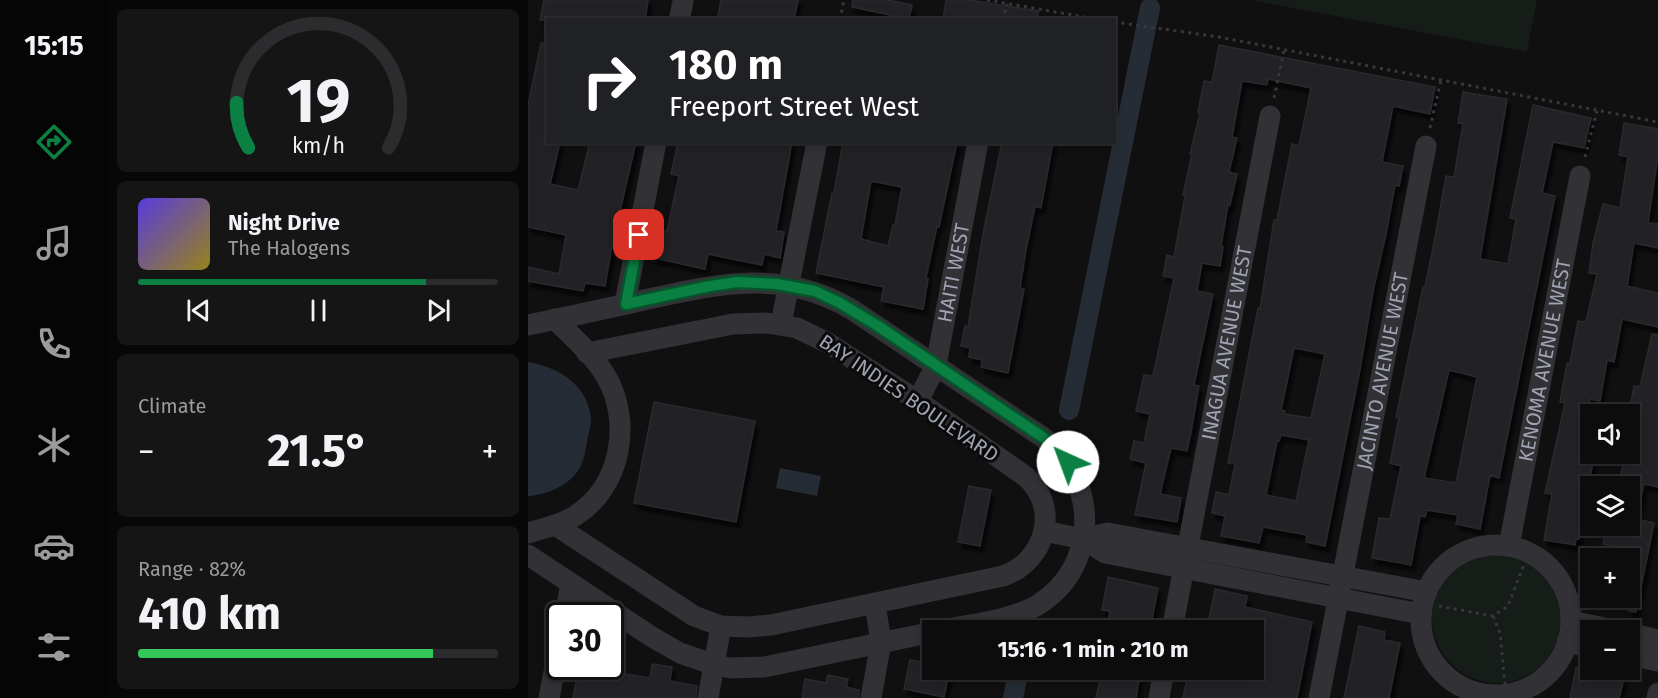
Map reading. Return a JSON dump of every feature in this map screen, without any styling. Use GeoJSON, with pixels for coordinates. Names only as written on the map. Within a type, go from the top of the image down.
{"type":"FeatureCollection","features":[{"type":"Feature","properties":{"kind":"street","name":"INAGUA AVENUE WEST"},"geometry":{"type":"LineString","coordinates":[[1174,620],[1270,116]]}},
{"type":"Feature","properties":{"kind":"street"},"geometry":{"type":"LineString","coordinates":[[626,304],[656,144]]}},
{"type":"Feature","properties":{"kind":"street"},"geometry":{"type":"LineString","coordinates":[[781,324],[817,144]]}},
{"type":"Feature","properties":{"kind":"street","name":"HAITI WEST"},"geometry":{"type":"LineString","coordinates":[[918,401],[936,365],[978,144]]}},
{"type":"Feature","properties":{"kind":"street","name":"JACINTO AVENUE WEST"},"geometry":{"type":"LineString","coordinates":[[1319,698],[1426,146]]}},
{"type":"Feature","properties":{"kind":"street","name":"KENOMA AVENUE WEST"},"geometry":{"type":"LineString","coordinates":[[1519,549],[1580,176]]}},
{"type":"Feature","properties":{"kind":"street","name":"BAY INDIES BOULEVARD"},"geometry":{"type":"LineString","coordinates":[[528,325],[724,284],[757,282],[789,285],[815,291],[840,303],[1044,438],[1060,452],[1074,472],[1083,495],[1085,518],[1079,554],[1069,574],[1058,588],[1038,604],[1014,615],[990,620]]}},
{"type":"Feature","properties":{"kind":"street"},"geometry":{"type":"LineString","coordinates":[[528,533],[578,515],[591,503],[609,477],[619,450],[621,427],[617,401],[607,379],[587,352],[555,319]]}},
{"type":"Feature","properties":{"kind":"street","name":"BAY INDIES BOULEVARD"},"geometry":{"type":"LineString","coordinates":[[555,525],[681,609],[699,619],[720,626],[771,625],[1009,574],[1030,558],[1044,531],[1046,513],[1044,502],[1039,491],[1030,481],[918,401],[828,343],[797,328],[781,324],[733,324],[587,352]]}},
{"type":"Feature","properties":{"kind":"street"},"geometry":{"type":"LineString","coordinates":[[1044,531],[1083,539],[1105,553],[1184,569],[1340,587]]}},
{"type":"Feature","properties":{"kind":"street"},"geometry":{"type":"LineString","coordinates":[[1083,539],[1108,532],[1188,547],[1340,587],[1424,603]]}},
{"type":"Feature","properties":{"kind":"street"},"geometry":{"type":"LineString","coordinates":[[1492,545],[1519,549],[1546,564],[1560,580],[1568,600],[1570,621],[1567,642],[1560,658],[1549,673],[1534,684],[1518,692],[1482,696],[1444,674],[1431,656],[1423,636],[1424,603],[1434,577],[1460,554],[1492,545]]}},
{"type":"Feature","properties":{"kind":"street"},"geometry":{"type":"LineString","coordinates":[[528,555],[652,638],[680,652],[715,665],[731,668],[764,667],[922,634]]}},
{"type":"Feature","properties":{"kind":"street"},"geometry":{"type":"LineString","coordinates":[[567,602],[570,584]]}},
{"type":"Feature","properties":{"kind":"street"},"geometry":{"type":"LineString","coordinates":[[871,698],[881,642],[875,603]]}},
{"type":"Feature","properties":{"kind":"street"},"geometry":{"type":"LineString","coordinates":[[1570,621],[1580,623]]}},
{"type":"Feature","properties":{"kind":"street"},"geometry":{"type":"LineString","coordinates":[[708,698],[720,626]]}},
{"type":"Feature","properties":{"kind":"street"},"geometry":{"type":"LineString","coordinates":[[1640,636],[1658,640]]}},
{"type":"Feature","properties":{"kind":"street"},"geometry":{"type":"LineString","coordinates":[[1567,642],[1580,645]]}},
{"type":"Feature","properties":{"kind":"street"},"geometry":{"type":"LineString","coordinates":[[1640,657],[1658,661]]}},
{"type":"Feature","properties":{"kind":"street"},"geometry":{"type":"LineString","coordinates":[[549,698],[552,680]]}},
{"type":"Feature","properties":{"kind":"street"},"geometry":{"type":"LineString","coordinates":[[1158,698],[1162,680]]}},
{"type":"Feature","properties":{"kind":"street"},"geometry":{"type":"LineString","coordinates":[[1657,698],[1658,693]]}},
{"type":"Feature","properties":{"kind":"path"},"geometry":{"type":"LineString","coordinates":[[840,18],[844,0]]}},
{"type":"Feature","properties":{"kind":"path"},"geometry":{"type":"LineString","coordinates":[[987,0],[1089,18]]}},
{"type":"Feature","properties":{"kind":"path"},"geometry":{"type":"LineString","coordinates":[[1004,18],[1007,4]]}},
{"type":"Feature","properties":{"kind":"path"},"geometry":{"type":"LineString","coordinates":[[1116,22],[1284,50],[1658,122]]}},
{"type":"Feature","properties":{"kind":"path"},"geometry":{"type":"LineString","coordinates":[[1270,116],[1284,50]]}},
{"type":"Feature","properties":{"kind":"path"},"geometry":{"type":"LineString","coordinates":[[1426,146],[1441,81]]}},
{"type":"Feature","properties":{"kind":"path"},"geometry":{"type":"LineString","coordinates":[[1580,176],[1597,111]]}},
{"type":"Feature","properties":{"kind":"path"},"geometry":{"type":"LineString","coordinates":[[1424,603],[1493,616],[1508,606],[1519,549]]}},
{"type":"Feature","properties":{"kind":"path"},"geometry":{"type":"LineString","coordinates":[[1493,616],[1500,633],[1506,694]]}},
{"type":"Feature","properties":{"kind":"shaded area"},"geometry":{"type":"Polygon","coordinates":[[[1250,0],[1537,0],[1527,52],[1250,0]]]}},
{"type":"Feature","properties":{"kind":"shaded area"},"geometry":{"type":"Polygon","coordinates":[[[528,362],[550,368],[570,380],[585,397],[591,420],[583,460],[575,475],[563,485],[542,494],[528,496],[528,362]]]}},
{"type":"Feature","properties":{"kind":"shaded area"},"geometry":{"type":"Polygon","coordinates":[[[780,468],[821,476],[817,496],[776,488],[780,468]]]}},
{"type":"Feature","properties":{"kind":"shaded area"},"geometry":{"type":"Polygon","coordinates":[[[1497,553],[1522,558],[1543,572],[1557,593],[1562,618],[1557,643],[1543,664],[1522,678],[1497,683],[1472,678],[1451,664],[1437,643],[1432,618],[1437,593],[1451,572],[1472,558],[1497,553]]]}},
{"type":"Feature","properties":{"kind":"building"},"geometry":{"type":"Polygon","coordinates":[[[544,0],[648,0],[645,18],[546,18],[546,20],[540,20],[544,0]]]}},
{"type":"Feature","properties":{"kind":"building"},"geometry":{"type":"Polygon","coordinates":[[[721,0],[798,0],[794,18],[717,18],[721,0]]]}},
{"type":"Feature","properties":{"kind":"building"},"geometry":{"type":"Polygon","coordinates":[[[853,0],[888,0],[912,5],[909,18],[852,7],[853,0]]]}},
{"type":"Feature","properties":{"kind":"building"},"geometry":{"type":"Polygon","coordinates":[[[946,0],[969,0],[1038,11],[1038,18],[943,18],[946,0]]]}},
{"type":"Feature","properties":{"kind":"building"},"geometry":{"type":"Polygon","coordinates":[[[541,43],[546,43],[546,144],[560,144],[550,184],[578,190],[590,144],[636,144],[605,286],[585,283],[583,291],[528,281],[528,267],[559,274],[566,235],[528,227],[528,105],[541,43]]]}},
{"type":"Feature","properties":{"kind":"building"},"geometry":{"type":"Polygon","coordinates":[[[1219,45],[1435,87],[1430,114],[1393,106],[1382,162],[1403,166],[1399,186],[1395,185],[1373,291],[1325,546],[1306,542],[1307,535],[1263,527],[1259,543],[1221,536],[1225,516],[1212,513],[1216,492],[1229,495],[1235,464],[1228,463],[1258,308],[1260,309],[1274,220],[1277,220],[1292,144],[1299,146],[1311,88],[1268,79],[1267,85],[1242,81],[1232,137],[1237,138],[1229,172],[1237,174],[1230,205],[1228,204],[1220,266],[1202,263],[1197,291],[1213,294],[1194,385],[1199,386],[1191,432],[1187,451],[1171,448],[1160,494],[1181,498],[1177,522],[1135,515],[1146,463],[1130,459],[1134,441],[1144,443],[1150,414],[1136,411],[1144,375],[1153,376],[1174,278],[1163,276],[1167,255],[1174,257],[1204,81],[1212,82],[1219,45]],[[1294,348],[1281,410],[1285,411],[1284,414],[1311,418],[1325,354],[1294,348]],[[1281,435],[1277,441],[1266,495],[1296,501],[1309,440],[1281,435]]]}},
{"type":"Feature","properties":{"kind":"building"},"geometry":{"type":"Polygon","coordinates":[[[1463,92],[1507,99],[1480,259],[1508,264],[1516,219],[1510,218],[1533,105],[1591,118],[1584,148],[1553,142],[1542,193],[1555,196],[1499,478],[1490,475],[1480,529],[1456,524],[1458,515],[1427,510],[1425,517],[1420,516],[1411,565],[1372,558],[1379,518],[1390,519],[1401,466],[1390,463],[1399,418],[1396,417],[1423,287],[1425,287],[1446,176],[1454,177],[1463,124],[1458,123],[1463,92]],[[1449,370],[1424,478],[1456,483],[1477,377],[1449,370]]]}},
{"type":"Feature","properties":{"kind":"building"},"geometry":{"type":"Polygon","coordinates":[[[1624,123],[1658,129],[1658,155],[1648,223],[1658,224],[1658,248],[1634,243],[1627,286],[1658,293],[1658,327],[1622,319],[1614,362],[1607,360],[1600,401],[1590,399],[1590,404],[1580,404],[1580,464],[1593,464],[1590,476],[1580,476],[1580,534],[1575,545],[1544,540],[1552,494],[1545,493],[1565,403],[1560,402],[1567,363],[1570,363],[1578,321],[1586,322],[1597,274],[1589,273],[1593,243],[1603,204],[1620,208],[1628,157],[1619,155],[1624,123]]]}},
{"type":"Feature","properties":{"kind":"building"},"geometry":{"type":"Polygon","coordinates":[[[678,144],[792,144],[776,231],[784,232],[780,258],[764,254],[762,265],[708,254],[705,269],[654,258],[659,230],[667,231],[679,176],[671,174],[678,144]]]}},
{"type":"Feature","properties":{"kind":"building"},"geometry":{"type":"Polygon","coordinates":[[[843,144],[957,144],[926,278],[928,279],[923,309],[881,301],[884,287],[816,273],[832,193],[834,193],[843,144]],[[871,181],[861,239],[888,246],[893,225],[895,225],[902,187],[871,181]]]}},
{"type":"Feature","properties":{"kind":"building"},"geometry":{"type":"Polygon","coordinates":[[[1002,144],[1053,144],[1041,208],[1035,206],[1026,250],[1020,288],[1024,289],[1008,373],[981,367],[982,360],[969,357],[970,348],[961,346],[965,326],[968,327],[983,234],[1002,144]]]}},
{"type":"Feature","properties":{"kind":"building"},"geometry":{"type":"Polygon","coordinates":[[[1652,334],[1658,335],[1658,487],[1644,484],[1640,502],[1640,476],[1621,476],[1623,464],[1640,464],[1640,404],[1631,404],[1634,386],[1640,387],[1652,334]]]}},
{"type":"Feature","properties":{"kind":"building"},"geometry":{"type":"Polygon","coordinates":[[[654,402],[755,421],[736,522],[634,503],[654,402]]]}},
{"type":"Feature","properties":{"kind":"building"},"geometry":{"type":"Polygon","coordinates":[[[969,486],[991,490],[980,546],[958,542],[969,486]]]}},
{"type":"Feature","properties":{"kind":"building"},"geometry":{"type":"Polygon","coordinates":[[[1640,520],[1654,523],[1640,592],[1640,548],[1620,548],[1603,544],[1605,536],[1640,536],[1640,520]]]}},
{"type":"Feature","properties":{"kind":"building"},"geometry":{"type":"Polygon","coordinates":[[[1108,577],[1158,588],[1152,620],[1108,620],[1110,611],[1102,610],[1108,577]]]}},
{"type":"Feature","properties":{"kind":"building"},"geometry":{"type":"Polygon","coordinates":[[[1215,589],[1247,596],[1245,607],[1312,622],[1297,698],[1183,698],[1187,680],[1264,680],[1264,620],[1209,620],[1215,589]]]}},
{"type":"Feature","properties":{"kind":"building"},"geometry":{"type":"Polygon","coordinates":[[[1629,608],[1637,608],[1636,612],[1629,611],[1629,608]]]}},
{"type":"Feature","properties":{"kind":"building"},"geometry":{"type":"Polygon","coordinates":[[[1359,626],[1385,632],[1384,640],[1400,643],[1389,698],[1344,698],[1359,626]]]}},
{"type":"Feature","properties":{"kind":"building"},"geometry":{"type":"Polygon","coordinates":[[[910,660],[922,662],[922,680],[948,680],[944,697],[904,689],[910,660]]]}},
{"type":"Feature","properties":{"kind":"building"},"geometry":{"type":"Polygon","coordinates":[[[652,664],[672,667],[670,681],[697,686],[696,698],[573,698],[576,680],[624,680],[624,674],[650,678],[652,664]]]}},
{"type":"Feature","properties":{"kind":"building"},"geometry":{"type":"Polygon","coordinates":[[[1576,668],[1580,669],[1580,680],[1624,680],[1619,698],[1570,698],[1576,668]]]}},
{"type":"Feature","properties":{"kind":"building"},"geometry":{"type":"Polygon","coordinates":[[[828,675],[848,679],[846,687],[859,690],[859,698],[802,698],[805,679],[826,683],[828,675]]]}},
{"type":"Feature","properties":{"kind":"building"},"geometry":{"type":"Polygon","coordinates":[[[1100,680],[1139,680],[1136,698],[1096,698],[1100,680]]]}},
{"type":"Feature","properties":{"kind":"waterway"},"geometry":{"type":"LineString","coordinates":[[1069,410],[1150,8]]}},
{"type":"Feature","properties":{"kind":"waterway"},"geometry":{"type":"LineString","coordinates":[[1013,698],[1017,680]]}},
{"type":"Feature","properties":{"kind":"route"},"geometry":{"type":"LineString","coordinates":[[639,235],[626,304],[737,282],[765,282],[815,291],[828,296],[878,326],[1044,438],[1068,462]]}}]}
